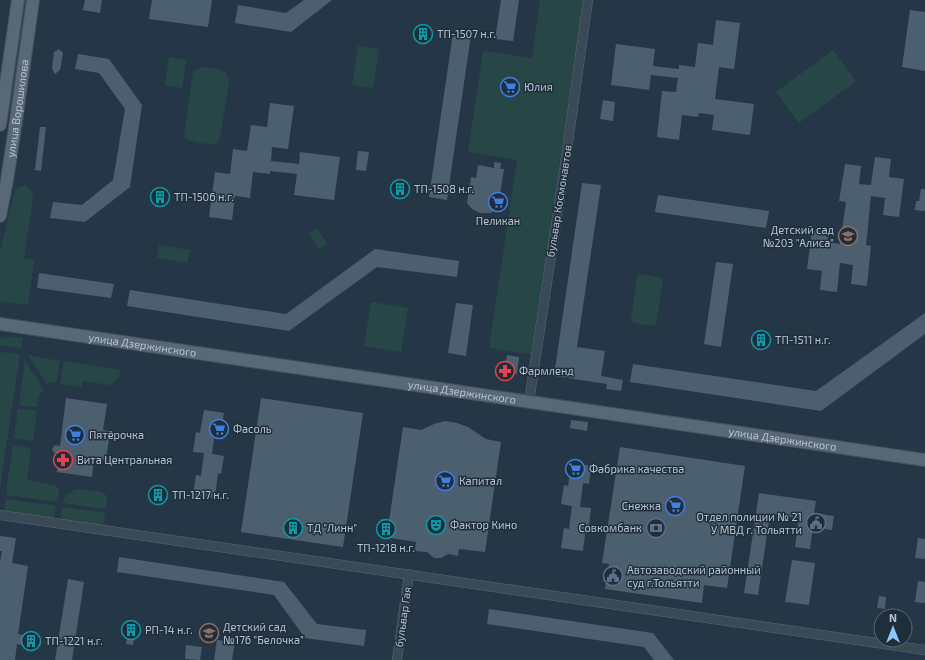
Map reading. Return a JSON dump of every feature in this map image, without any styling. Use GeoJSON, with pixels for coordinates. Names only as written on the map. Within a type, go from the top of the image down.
{"type":"FeatureCollection","features":[{"type":"Feature","properties":{"kind":"main road","name":"улица Ворошилова"},"geometry":{"type":"LineString","coordinates":[[0,125],[18,0]]}},
{"type":"Feature","properties":{"kind":"main road","name":"улица Ворошилова"},"geometry":{"type":"LineString","coordinates":[[0,216],[14,136],[33,0]]}},
{"type":"Feature","properties":{"kind":"main road","name":"улица Дзержинского"},"geometry":{"type":"LineString","coordinates":[[0,324],[925,460]]}},
{"type":"Feature","properties":{"kind":"street","name":"бульвар Космонавтов"},"geometry":{"type":"LineString","coordinates":[[528,402],[564,169],[588,0]]}},
{"type":"Feature","properties":{"kind":"street"},"geometry":{"type":"LineString","coordinates":[[0,514],[925,650]]}},
{"type":"Feature","properties":{"kind":"street","name":"бульвар Гая"},"geometry":{"type":"LineString","coordinates":[[396,660],[409,574]]}},
{"type":"Feature","properties":{"kind":"green space"},"geometry":{"type":"Polygon","coordinates":[[[25,0],[30,0],[14,112],[9,111],[25,0]]]}},
{"type":"Feature","properties":{"kind":"green space"},"geometry":{"type":"Polygon","coordinates":[[[540,0],[584,0],[531,354],[489,348],[517,160],[468,152],[483,51],[532,58],[540,0]]]}},
{"type":"Feature","properties":{"kind":"green space"},"geometry":{"type":"Polygon","coordinates":[[[358,46],[379,49],[373,88],[352,85],[358,46]]]}},
{"type":"Feature","properties":{"kind":"green space"},"geometry":{"type":"Polygon","coordinates":[[[833,50],[856,81],[799,123],[776,92],[833,50]]]}},
{"type":"Feature","properties":{"kind":"green space"},"geometry":{"type":"Polygon","coordinates":[[[169,57],[186,60],[182,88],[165,85],[169,57]]]}},
{"type":"Feature","properties":{"kind":"green space"},"geometry":{"type":"Polygon","coordinates":[[[201,67],[215,68],[223,71],[226,73],[229,82],[220,138],[214,144],[190,140],[185,138],[184,134],[193,72],[201,67]]]}},
{"type":"Feature","properties":{"kind":"green space"},"geometry":{"type":"Polygon","coordinates":[[[25,186],[31,190],[33,198],[24,258],[34,260],[28,305],[0,301],[0,252],[15,190],[19,187],[25,186]]]}},
{"type":"Feature","properties":{"kind":"green space"},"geometry":{"type":"Polygon","coordinates":[[[317,228],[327,243],[319,249],[309,234],[317,228]]]}},
{"type":"Feature","properties":{"kind":"green space"},"geometry":{"type":"Polygon","coordinates":[[[159,245],[190,250],[187,263],[157,258],[159,245]]]}},
{"type":"Feature","properties":{"kind":"green space"},"geometry":{"type":"Polygon","coordinates":[[[640,274],[663,279],[656,324],[653,326],[634,323],[631,320],[637,277],[640,274]]]}},
{"type":"Feature","properties":{"kind":"green space"},"geometry":{"type":"Polygon","coordinates":[[[371,302],[408,308],[401,352],[364,346],[371,302]]]}},
{"type":"Feature","properties":{"kind":"green space"},"geometry":{"type":"Polygon","coordinates":[[[9,337],[23,338],[21,348],[0,345],[0,339],[9,337]]]}},
{"type":"Feature","properties":{"kind":"green space"},"geometry":{"type":"Polygon","coordinates":[[[0,352],[20,354],[0,488],[0,352]]]}},
{"type":"Feature","properties":{"kind":"green space"},"geometry":{"type":"Polygon","coordinates":[[[28,355],[60,361],[56,383],[50,382],[47,384],[28,355]]]}},
{"type":"Feature","properties":{"kind":"green space"},"geometry":{"type":"Polygon","coordinates":[[[25,361],[44,390],[39,395],[37,407],[19,405],[25,361]]]}},
{"type":"Feature","properties":{"kind":"green space"},"geometry":{"type":"Polygon","coordinates":[[[64,361],[121,370],[117,379],[109,385],[83,381],[81,387],[60,384],[64,361]]]}},
{"type":"Feature","properties":{"kind":"green space"},"geometry":{"type":"Polygon","coordinates":[[[18,409],[37,411],[33,441],[14,438],[18,409]]]}},
{"type":"Feature","properties":{"kind":"green space"},"geometry":{"type":"Polygon","coordinates":[[[13,445],[23,446],[30,449],[27,480],[57,486],[59,492],[57,502],[7,495],[7,483],[13,445]]]}},
{"type":"Feature","properties":{"kind":"green space"},"geometry":{"type":"Polygon","coordinates":[[[76,489],[101,492],[105,494],[107,498],[105,509],[63,503],[65,496],[76,489]]]}},
{"type":"Feature","properties":{"kind":"green space"},"geometry":{"type":"Polygon","coordinates":[[[6,499],[56,506],[54,518],[4,513],[6,499]]]}},
{"type":"Feature","properties":{"kind":"green space"},"geometry":{"type":"Polygon","coordinates":[[[62,507],[105,513],[103,526],[62,520],[62,507]]]}},
{"type":"Feature","properties":{"kind":"building"},"geometry":{"type":"Polygon","coordinates":[[[85,0],[102,0],[100,13],[83,10],[85,0]]]}},
{"type":"Feature","properties":{"kind":"building"},"geometry":{"type":"Polygon","coordinates":[[[152,0],[212,0],[208,27],[149,19],[152,0]]]}},
{"type":"Feature","properties":{"kind":"building"},"geometry":{"type":"Polygon","coordinates":[[[304,0],[332,0],[291,32],[235,23],[238,5],[286,13],[304,0]]]}},
{"type":"Feature","properties":{"kind":"building"},"geometry":{"type":"Polygon","coordinates":[[[501,0],[519,0],[513,41],[495,39],[501,0]]]}},
{"type":"Feature","properties":{"kind":"building"},"geometry":{"type":"Polygon","coordinates":[[[910,10],[925,12],[925,71],[902,67],[910,10]]]}},
{"type":"Feature","properties":{"kind":"building"},"geometry":{"type":"Polygon","coordinates":[[[716,20],[740,23],[734,69],[719,67],[715,99],[754,104],[750,135],[712,130],[714,115],[699,113],[698,117],[682,115],[679,140],[657,137],[662,91],[676,92],[678,78],[651,75],[649,90],[611,85],[616,44],[655,49],[653,66],[679,69],[679,65],[695,67],[698,43],[713,45],[716,20]]]}},
{"type":"Feature","properties":{"kind":"building","name":"ТП-1507 н.г."},"geometry":{"type":"Polygon","coordinates":[[[417,29],[429,31],[428,38],[416,37],[417,29]]]}},
{"type":"Feature","properties":{"kind":"building"},"geometry":{"type":"Polygon","coordinates":[[[453,33],[471,35],[447,200],[429,197],[453,33]]]}},
{"type":"Feature","properties":{"kind":"building"},"geometry":{"type":"Polygon","coordinates":[[[59,49],[63,53],[60,70],[55,74],[52,69],[54,52],[59,49]]]}},
{"type":"Feature","properties":{"kind":"building"},"geometry":{"type":"Polygon","coordinates":[[[78,54],[109,59],[142,105],[130,187],[85,222],[50,218],[53,202],[82,205],[113,180],[125,109],[99,73],[75,69],[78,54]]]}},
{"type":"Feature","properties":{"kind":"building"},"geometry":{"type":"Polygon","coordinates":[[[603,100],[615,102],[613,121],[600,119],[603,100]]]}},
{"type":"Feature","properties":{"kind":"building"},"geometry":{"type":"Polygon","coordinates":[[[270,103],[294,106],[288,149],[272,147],[271,161],[299,164],[300,152],[340,157],[334,200],[294,195],[297,174],[270,171],[270,174],[253,172],[250,198],[235,196],[232,220],[209,217],[215,172],[230,174],[233,149],[247,151],[251,125],[267,127],[270,103]]]}},
{"type":"Feature","properties":{"kind":"building"},"geometry":{"type":"Polygon","coordinates":[[[40,127],[46,127],[41,171],[35,170],[40,127]]]}},
{"type":"Feature","properties":{"kind":"building"},"geometry":{"type":"Polygon","coordinates":[[[358,151],[369,152],[366,171],[356,170],[358,151]]]}},
{"type":"Feature","properties":{"kind":"building"},"geometry":{"type":"Polygon","coordinates":[[[875,157],[891,159],[889,177],[904,179],[899,217],[883,215],[885,198],[871,196],[866,245],[871,246],[867,286],[851,284],[853,265],[840,263],[837,292],[820,290],[822,271],[807,269],[812,230],[829,232],[827,242],[840,244],[846,202],[839,201],[845,164],[861,166],[859,184],[871,185],[875,157]]]}},
{"type":"Feature","properties":{"kind":"building"},"geometry":{"type":"Polygon","coordinates":[[[494,162],[501,163],[500,169],[504,169],[498,207],[491,213],[480,213],[472,209],[467,203],[471,177],[476,178],[478,165],[494,168],[494,162]]]}},
{"type":"Feature","properties":{"kind":"building","name":"ТП-1508 н.г."},"geometry":{"type":"Polygon","coordinates":[[[395,183],[407,186],[406,195],[393,193],[395,183]]]}},
{"type":"Feature","properties":{"kind":"building"},"geometry":{"type":"Polygon","coordinates":[[[582,183],[601,185],[577,347],[605,351],[601,376],[623,380],[621,391],[606,389],[607,384],[554,376],[582,183]]]}},
{"type":"Feature","properties":{"kind":"building"},"geometry":{"type":"Polygon","coordinates":[[[921,189],[925,189],[925,211],[915,210],[916,201],[919,201],[921,189]]]}},
{"type":"Feature","properties":{"kind":"building","name":"ТП-1506 н.г."},"geometry":{"type":"Polygon","coordinates":[[[155,193],[166,194],[165,202],[154,200],[155,193]]]}},
{"type":"Feature","properties":{"kind":"building"},"geometry":{"type":"Polygon","coordinates":[[[658,195],[769,211],[766,228],[655,212],[658,195]]]}},
{"type":"Feature","properties":{"kind":"building"},"geometry":{"type":"Polygon","coordinates":[[[375,249],[459,261],[457,277],[377,267],[289,331],[127,306],[130,290],[286,314],[375,249]]]}},
{"type":"Feature","properties":{"kind":"building"},"geometry":{"type":"Polygon","coordinates":[[[716,262],[733,264],[721,347],[704,344],[716,262]]]}},
{"type":"Feature","properties":{"kind":"building"},"geometry":{"type":"Polygon","coordinates":[[[39,273],[114,284],[111,298],[37,288],[39,273]]]}},
{"type":"Feature","properties":{"kind":"building"},"geometry":{"type":"Polygon","coordinates":[[[456,303],[473,305],[466,356],[448,353],[456,303]]]}},
{"type":"Feature","properties":{"kind":"building"},"geometry":{"type":"Polygon","coordinates":[[[925,313],[925,334],[821,411],[630,382],[633,364],[816,391],[925,313]]]}},
{"type":"Feature","properties":{"kind":"building","name":"ТП-1511 н.г."},"geometry":{"type":"Polygon","coordinates":[[[758,333],[766,334],[764,348],[756,347],[758,333]]]}},
{"type":"Feature","properties":{"kind":"building"},"geometry":{"type":"Polygon","coordinates":[[[507,355],[519,357],[517,374],[504,372],[507,355]]]}},
{"type":"Feature","properties":{"kind":"building"},"geometry":{"type":"Polygon","coordinates":[[[66,398],[107,404],[103,430],[110,431],[106,460],[94,459],[92,477],[57,472],[59,454],[54,453],[52,449],[55,445],[60,446],[66,398]]]}},
{"type":"Feature","properties":{"kind":"building"},"geometry":{"type":"Polygon","coordinates":[[[261,398],[363,413],[343,547],[241,532],[261,398]]]}},
{"type":"Feature","properties":{"kind":"building"},"geometry":{"type":"Polygon","coordinates":[[[204,410],[224,413],[221,431],[215,430],[212,454],[224,456],[221,474],[218,473],[215,498],[193,495],[196,475],[201,476],[204,453],[193,452],[196,432],[200,433],[204,410]]]}},
{"type":"Feature","properties":{"kind":"building"},"geometry":{"type":"Polygon","coordinates":[[[571,420],[588,422],[587,431],[570,428],[571,420]]]}},
{"type":"Feature","properties":{"kind":"building","name":"Капитал"},"geometry":{"type":"Polygon","coordinates":[[[445,421],[468,427],[486,439],[501,442],[485,552],[459,549],[458,556],[448,554],[441,558],[434,558],[427,552],[415,551],[416,542],[378,536],[381,519],[389,521],[403,427],[421,430],[445,421]]]}},
{"type":"Feature","properties":{"kind":"building","name":"Снежка"},"geometry":{"type":"Polygon","coordinates":[[[620,447],[745,466],[727,588],[704,585],[702,603],[605,589],[609,564],[602,563],[620,447]]]}},
{"type":"Feature","properties":{"kind":"building"},"geometry":{"type":"Polygon","coordinates":[[[571,463],[591,466],[589,484],[583,483],[580,507],[591,508],[589,526],[586,526],[583,551],[561,548],[564,528],[569,529],[572,506],[561,504],[564,485],[568,486],[571,463]]]}},
{"type":"Feature","properties":{"kind":"building","name":"ТП-1217 н.г."},"geometry":{"type":"Polygon","coordinates":[[[155,489],[163,490],[161,502],[153,501],[155,489]]]}},
{"type":"Feature","properties":{"kind":"building"},"geometry":{"type":"Polygon","coordinates":[[[759,493],[816,501],[814,513],[834,516],[832,530],[813,527],[810,549],[795,547],[799,518],[770,514],[758,595],[744,593],[759,493]]]}},
{"type":"Feature","properties":{"kind":"building"},"geometry":{"type":"Polygon","coordinates":[[[0,536],[16,538],[12,563],[28,566],[18,634],[35,637],[34,647],[17,644],[15,660],[0,660],[0,562],[2,551],[0,551],[0,536]]]}},
{"type":"Feature","properties":{"kind":"building"},"geometry":{"type":"Polygon","coordinates":[[[918,538],[925,539],[925,559],[915,558],[918,538]]]}},
{"type":"Feature","properties":{"kind":"building"},"geometry":{"type":"Polygon","coordinates":[[[119,557],[284,582],[317,624],[366,630],[364,646],[305,638],[274,595],[117,572],[119,557]]]}},
{"type":"Feature","properties":{"kind":"building"},"geometry":{"type":"Polygon","coordinates":[[[792,560],[815,563],[809,605],[785,602],[792,560]]]}},
{"type":"Feature","properties":{"kind":"building"},"geometry":{"type":"Polygon","coordinates":[[[68,579],[84,582],[72,660],[55,660],[68,579]]]}},
{"type":"Feature","properties":{"kind":"building"},"geometry":{"type":"Polygon","coordinates":[[[918,581],[925,582],[925,603],[915,602],[918,581]]]}},
{"type":"Feature","properties":{"kind":"building"},"geometry":{"type":"Polygon","coordinates":[[[879,596],[886,597],[885,608],[877,608],[879,596]]]}},
{"type":"Feature","properties":{"kind":"building"},"geometry":{"type":"Polygon","coordinates":[[[489,609],[653,633],[674,660],[654,660],[644,647],[487,624],[489,609]]]}},
{"type":"Feature","properties":{"kind":"building"},"geometry":{"type":"Polygon","coordinates":[[[129,624],[136,625],[133,645],[126,644],[129,624]]]}},
{"type":"Feature","properties":{"kind":"building"},"geometry":{"type":"Polygon","coordinates":[[[217,640],[235,642],[232,660],[214,660],[217,640]]]}},
{"type":"Feature","properties":{"kind":"building"},"geometry":{"type":"Polygon","coordinates":[[[186,645],[202,647],[200,660],[185,659],[186,645]]]}},
{"type":"Feature","properties":{"kind":"place","name":"ТП-1507 н.г."},"geometry":{"type":"Point","coordinates":[423,34]}},
{"type":"Feature","properties":{"kind":"place","name":"Юлия"},"geometry":{"type":"Point","coordinates":[510,87]}},
{"type":"Feature","properties":{"kind":"place","name":"ТП-1508 н.г."},"geometry":{"type":"Point","coordinates":[400,189]}},
{"type":"Feature","properties":{"kind":"place","name":"ТП-1506 н.г."},"geometry":{"type":"Point","coordinates":[160,197]}},
{"type":"Feature","properties":{"kind":"place","name":"Пеликан"},"geometry":{"type":"Point","coordinates":[498,202]}},
{"type":"Feature","properties":{"kind":"place","name":"Детский сад №203 \"Алиса\""},"geometry":{"type":"Point","coordinates":[848,236]}},
{"type":"Feature","properties":{"kind":"place","name":"ТП-1511 н.г."},"geometry":{"type":"Point","coordinates":[761,340]}},
{"type":"Feature","properties":{"kind":"place","name":"Фармленд"},"geometry":{"type":"Point","coordinates":[505,371]}},
{"type":"Feature","properties":{"kind":"place","name":"Фасоль"},"geometry":{"type":"Point","coordinates":[219,429]}},
{"type":"Feature","properties":{"kind":"place","name":"Пятёрочка"},"geometry":{"type":"Point","coordinates":[75,435]}},
{"type":"Feature","properties":{"kind":"place","name":"Вита Центральная"},"geometry":{"type":"Point","coordinates":[63,460]}},
{"type":"Feature","properties":{"kind":"place","name":"Фабрика качества"},"geometry":{"type":"Point","coordinates":[575,469]}},
{"type":"Feature","properties":{"kind":"place","name":"Капитал"},"geometry":{"type":"Point","coordinates":[445,481]}},
{"type":"Feature","properties":{"kind":"place","name":"ТП-1217 н.г."},"geometry":{"type":"Point","coordinates":[158,495]}},
{"type":"Feature","properties":{"kind":"place","name":"Снежка"},"geometry":{"type":"Point","coordinates":[675,506]}},
{"type":"Feature","properties":{"kind":"place","name":"Отдел полиции № 21 У МВД г. Тольятти"},"geometry":{"type":"Point","coordinates":[816,523]}},
{"type":"Feature","properties":{"kind":"place","name":"Фактор Кино"},"geometry":{"type":"Point","coordinates":[436,525]}},
{"type":"Feature","properties":{"kind":"place","name":"ТД \"Линн\""},"geometry":{"type":"Point","coordinates":[293,528]}},
{"type":"Feature","properties":{"kind":"place","name":"Совкомбанк"},"geometry":{"type":"Point","coordinates":[656,528]}},
{"type":"Feature","properties":{"kind":"place","name":"ТП-1218 н.г."},"geometry":{"type":"Point","coordinates":[386,529]}},
{"type":"Feature","properties":{"kind":"place","name":"Автозаводский районный суд г.Тольятти"},"geometry":{"type":"Point","coordinates":[613,576]}},
{"type":"Feature","properties":{"kind":"place","name":"РП-14 н.г."},"geometry":{"type":"Point","coordinates":[131,630]}},
{"type":"Feature","properties":{"kind":"place","name":"Детский сад №176 \"Белочка\""},"geometry":{"type":"Point","coordinates":[209,633]}},
{"type":"Feature","properties":{"kind":"place","name":"ТП-1221 н.г."},"geometry":{"type":"Point","coordinates":[31,641]}}]}
